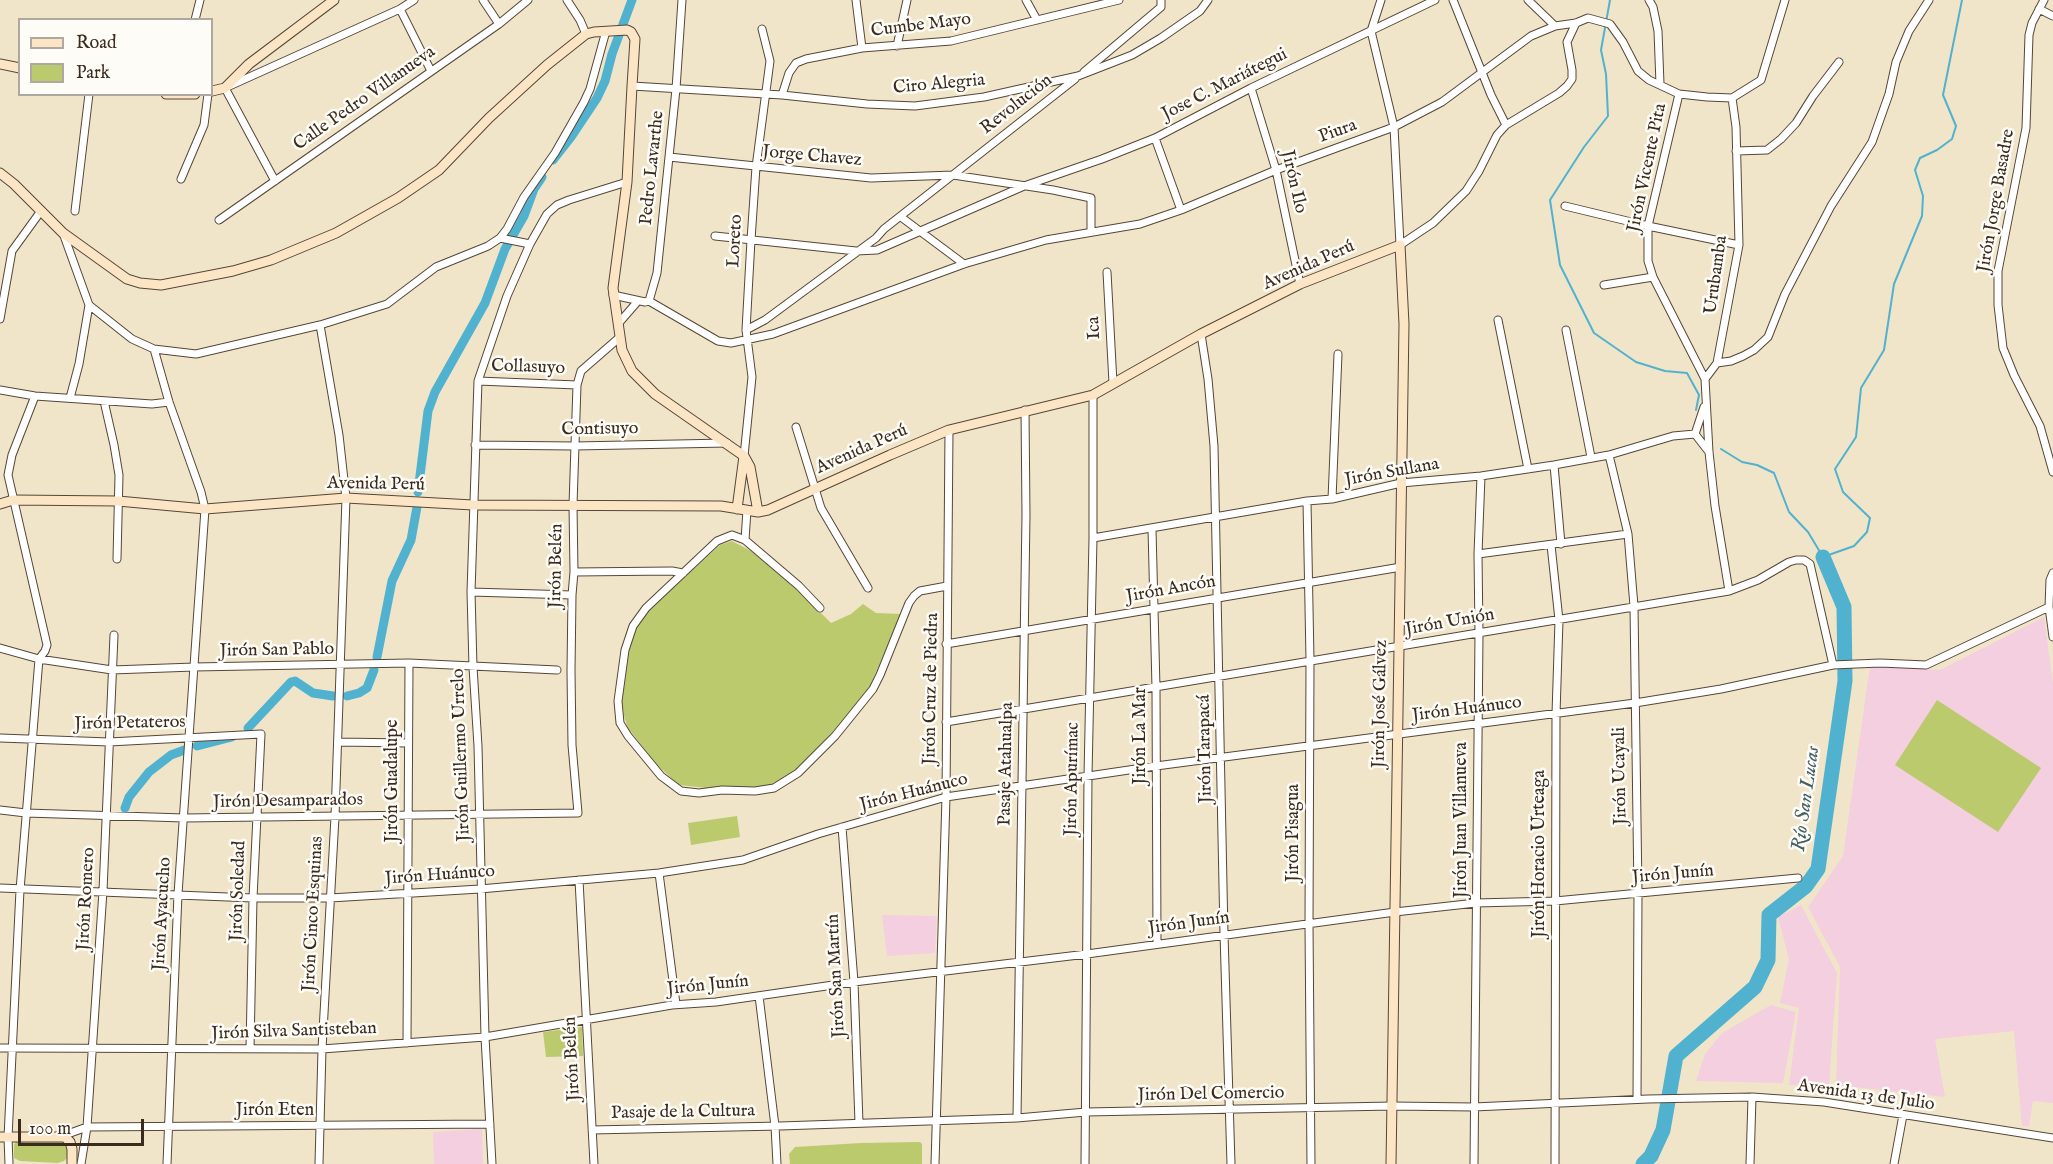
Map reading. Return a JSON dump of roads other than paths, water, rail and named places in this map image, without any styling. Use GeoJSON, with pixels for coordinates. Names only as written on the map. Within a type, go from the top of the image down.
{"type":"FeatureCollection","features":[{"type":"Feature","properties":{"kind":"street"},"geometry":{"type":"LineString","coordinates":[[196,18],[200,0]]}},
{"type":"Feature","properties":{"kind":"street"},"geometry":{"type":"LineString","coordinates":[[225,88],[249,64],[334,0]]}},
{"type":"Feature","properties":{"kind":"street"},"geometry":{"type":"LineString","coordinates":[[213,91],[225,88],[400,9],[414,0]]}},
{"type":"Feature","properties":{"kind":"street"},"geometry":{"type":"LineString","coordinates":[[483,0],[499,24]]}},
{"type":"Feature","properties":{"kind":"street","name":"Calle Pedro Villanueva"},"geometry":{"type":"LineString","coordinates":[[219,220],[499,24],[528,0]]}},
{"type":"Feature","properties":{"kind":"street"},"geometry":{"type":"LineString","coordinates":[[567,0],[580,20],[585,34]]}},
{"type":"Feature","properties":{"kind":"street","name":"Pedro Lavarthe"},"geometry":{"type":"LineString","coordinates":[[648,301],[657,273],[676,89],[682,0]]}},
{"type":"Feature","properties":{"kind":"street"},"geometry":{"type":"LineString","coordinates":[[856,0],[862,48]]}},
{"type":"Feature","properties":{"kind":"street"},"geometry":{"type":"LineString","coordinates":[[897,46],[907,0]]}},
{"type":"Feature","properties":{"kind":"street"},"geometry":{"type":"LineString","coordinates":[[1026,0],[1037,20]]}},
{"type":"Feature","properties":{"kind":"street","name":"Cumbe Mayo"},"geometry":{"type":"LineString","coordinates":[[782,95],[789,73],[796,63],[806,59],[862,48],[951,41],[1119,0]]}},
{"type":"Feature","properties":{"kind":"street","name":"Revolución"},"geometry":{"type":"LineString","coordinates":[[856,251],[1078,76],[1161,7],[1161,0]]}},
{"type":"Feature","properties":{"kind":"street"},"geometry":{"type":"LineString","coordinates":[[1078,76],[1142,49],[1200,11],[1210,0]]}},
{"type":"Feature","properties":{"kind":"street"},"geometry":{"type":"LineString","coordinates":[[1381,0],[1371,31],[1394,128],[1400,245]]}},
{"type":"Feature","properties":{"kind":"street","name":"Jose C. Mariátegui"},"geometry":{"type":"LineString","coordinates":[[856,251],[877,250],[1024,186],[1155,138],[1251,88],[1435,0]]}},
{"type":"Feature","properties":{"kind":"street"},"geometry":{"type":"LineString","coordinates":[[1453,0],[1506,125]]}},
{"type":"Feature","properties":{"kind":"street"},"geometry":{"type":"LineString","coordinates":[[1528,0],[1555,26]]}},
{"type":"Feature","properties":{"kind":"street"},"geometry":{"type":"LineString","coordinates":[[1649,0],[1653,7],[1658,31],[1660,84],[1679,93],[1732,98],[1761,80],[1785,0]]}},
{"type":"Feature","properties":{"kind":"street"},"geometry":{"type":"LineString","coordinates":[[1729,591],[1715,506],[1705,378],[1718,363],[1743,356],[1754,350],[1768,337],[1785,294],[1830,206],[1872,142],[1889,94],[1896,62],[1909,31],[1929,0]]}},
{"type":"Feature","properties":{"kind":"street","name":"Jirón Jorge Basadre"},"geometry":{"type":"LineString","coordinates":[[2044,0],[2029,35],[2026,128],[1998,271],[1998,305],[2003,348],[2040,426],[2053,472]]}},
{"type":"Feature","properties":{"kind":"street"},"geometry":{"type":"LineString","coordinates":[[400,9],[412,38],[431,71]]}},
{"type":"Feature","properties":{"kind":"street"},"geometry":{"type":"LineString","coordinates":[[2039,9],[2053,16]]}},
{"type":"Feature","properties":{"kind":"street","name":"Piura"},"geometry":{"type":"LineString","coordinates":[[1091,231],[1140,224],[1181,210],[1276,170],[1394,128],[1442,102],[1531,36],[1555,26],[1576,23],[1588,18],[1606,22],[1623,42],[1638,71],[1649,80],[1660,84]]}},
{"type":"Feature","properties":{"kind":"street","name":"Avenida Perú"},"geometry":{"type":"LineString","coordinates":[[0,504],[13,500],[118,501],[205,509],[346,498],[473,505],[721,506],[759,512],[768,510],[949,430],[1093,395],[1201,334],[1300,284],[1400,245],[1433,223],[1466,190],[1479,171],[1497,135],[1506,125],[1567,86],[1572,79],[1572,70],[1567,42],[1576,23]]}},
{"type":"Feature","properties":{"kind":"street","name":"Loreto"},"geometry":{"type":"LineString","coordinates":[[744,456],[752,377],[746,330],[751,240],[756,167],[770,62],[762,29]]}},
{"type":"Feature","properties":{"kind":"street"},"geometry":{"type":"LineString","coordinates":[[0,173],[63,233],[118,274],[140,283],[160,285],[199,279],[271,260],[336,233],[398,198],[439,170],[489,118],[585,34],[622,30],[631,32],[634,39],[627,182],[613,295],[622,350],[632,372],[655,394],[744,456],[750,467],[759,512]]}},
{"type":"Feature","properties":{"kind":"street"},"geometry":{"type":"LineString","coordinates":[[89,305],[132,339],[154,350],[196,354],[320,325],[387,304],[436,267],[502,238],[524,197],[555,153],[584,102],[590,89],[606,31]]}},
{"type":"Feature","properties":{"kind":"street"},"geometry":{"type":"LineString","coordinates":[[1736,151],[1767,150],[1780,140],[1796,123],[1839,62]]}},
{"type":"Feature","properties":{"kind":"street"},"geometry":{"type":"LineString","coordinates":[[0,64],[18,68]]}},
{"type":"Feature","properties":{"kind":"street","name":"Ciro Alegria"},"geometry":{"type":"LineString","coordinates":[[632,86],[915,106],[984,97],[1078,76]]}},
{"type":"Feature","properties":{"kind":"street"},"geometry":{"type":"LineString","coordinates":[[225,88],[274,181]]}},
{"type":"Feature","properties":{"kind":"street","name":"Jirón Ilo"},"geometry":{"type":"LineString","coordinates":[[1251,88],[1276,170],[1300,284]]}},
{"type":"Feature","properties":{"kind":"street","name":"Jirón Vicente Pita"},"geometry":{"type":"LineString","coordinates":[[1679,93],[1648,226],[1648,261],[1653,277],[1705,378]]}},
{"type":"Feature","properties":{"kind":"street"},"geometry":{"type":"LineString","coordinates":[[75,211],[89,96]]}},
{"type":"Feature","properties":{"kind":"street"},"geometry":{"type":"LineString","coordinates":[[181,178],[204,125],[208,96]]}},
{"type":"Feature","properties":{"kind":"street","name":"Urubamba"},"geometry":{"type":"LineString","coordinates":[[1718,363],[1739,244],[1732,98]]}},
{"type":"Feature","properties":{"kind":"street"},"geometry":{"type":"LineString","coordinates":[[1155,138],[1181,210]]}},
{"type":"Feature","properties":{"kind":"street","name":"Jorge Chavez"},"geometry":{"type":"LineString","coordinates":[[669,157],[871,178],[952,175],[1090,197],[1092,199],[1091,231]]}},
{"type":"Feature","properties":{"kind":"street","name":"Jirón Guillermo Urrelo"},"geometry":{"type":"LineString","coordinates":[[492,1164],[485,1037],[478,746],[471,592],[478,381],[527,243],[547,214],[557,205],[569,200],[627,182]]}},
{"type":"Feature","properties":{"kind":"street"},"geometry":{"type":"LineString","coordinates":[[1565,206],[1648,226],[1739,244]]}},
{"type":"Feature","properties":{"kind":"street"},"geometry":{"type":"LineString","coordinates":[[0,319],[12,251],[41,211]]}},
{"type":"Feature","properties":{"kind":"street"},"geometry":{"type":"LineString","coordinates":[[900,217],[964,264]]}},
{"type":"Feature","properties":{"kind":"street"},"geometry":{"type":"LineString","coordinates":[[613,295],[648,301],[718,341],[730,343],[773,334],[964,264],[1046,240],[1091,231]]}},
{"type":"Feature","properties":{"kind":"street"},"geometry":{"type":"LineString","coordinates":[[63,233],[89,305],[79,364],[70,398]]}},
{"type":"Feature","properties":{"kind":"street"},"geometry":{"type":"LineString","coordinates":[[715,236],[856,251]]}},
{"type":"Feature","properties":{"kind":"street"},"geometry":{"type":"LineString","coordinates":[[502,238],[527,243]]}},
{"type":"Feature","properties":{"kind":"street","name":"Jirón José Gálvez"},"geometry":{"type":"LineString","coordinates":[[1391,1164],[1404,324],[1400,245]]}},
{"type":"Feature","properties":{"kind":"street"},"geometry":{"type":"LineString","coordinates":[[746,330],[765,320],[856,251]]}},
{"type":"Feature","properties":{"kind":"street","name":"Ica"},"geometry":{"type":"LineString","coordinates":[[1107,272],[1113,383]]}},
{"type":"Feature","properties":{"kind":"street"},"geometry":{"type":"LineString","coordinates":[[1604,285],[1653,277]]}},
{"type":"Feature","properties":{"kind":"street"},"geometry":{"type":"LineString","coordinates":[[618,324],[639,301]]}},
{"type":"Feature","properties":{"kind":"street"},"geometry":{"type":"LineString","coordinates":[[1498,320],[1528,469]]}},
{"type":"Feature","properties":{"kind":"street","name":"Jirón Cinco Esquinas"},"geometry":{"type":"LineString","coordinates":[[319,1164],[322,1049],[335,817],[346,498],[339,435],[320,325]]}},
{"type":"Feature","properties":{"kind":"street"},"geometry":{"type":"LineString","coordinates":[[1566,330],[1591,457]]}},
{"type":"Feature","properties":{"kind":"street","name":"Jirón Tarapacá"},"geometry":{"type":"LineString","coordinates":[[1201,334],[1214,446],[1231,1164]]}},
{"type":"Feature","properties":{"kind":"street"},"geometry":{"type":"LineString","coordinates":[[577,385],[581,371],[620,337]]}},
{"type":"Feature","properties":{"kind":"street","name":"Jirón Ayacucho"},"geometry":{"type":"LineString","coordinates":[[154,350],[205,509],[178,894],[167,1164]]}},
{"type":"Feature","properties":{"kind":"street"},"geometry":{"type":"LineString","coordinates":[[1332,499],[1338,354]]}},
{"type":"Feature","properties":{"kind":"street","name":"Collasuyo"},"geometry":{"type":"LineString","coordinates":[[478,381],[577,385]]}},
{"type":"Feature","properties":{"kind":"street","name":"Jirón Belén"},"geometry":{"type":"LineString","coordinates":[[577,385],[573,505],[572,735],[578,813]]}},
{"type":"Feature","properties":{"kind":"street"},"geometry":{"type":"LineString","coordinates":[[0,390],[35,396],[104,401],[152,404],[169,402]]}},
{"type":"Feature","properties":{"kind":"street","name":"Jirón Apurímac"},"geometry":{"type":"LineString","coordinates":[[1085,1164],[1093,395]]}},
{"type":"Feature","properties":{"kind":"street"},"geometry":{"type":"LineString","coordinates":[[9,1164],[4,1137],[20,890],[39,660],[47,645],[8,475],[9,466],[35,396]]}},
{"type":"Feature","properties":{"kind":"street"},"geometry":{"type":"LineString","coordinates":[[104,401],[119,475],[117,559]]}},
{"type":"Feature","properties":{"kind":"street"},"geometry":{"type":"LineString","coordinates":[[1706,402],[1695,434],[1709,452]]}},
{"type":"Feature","properties":{"kind":"street","name":"Pasaje Atahualpa"},"geometry":{"type":"LineString","coordinates":[[1017,1118],[1026,515],[1025,410]]}},
{"type":"Feature","properties":{"kind":"street"},"geometry":{"type":"LineString","coordinates":[[796,427],[814,489],[826,516],[868,588]]}},
{"type":"Feature","properties":{"kind":"street","name":"Jirón Cruz de Piedra"},"geometry":{"type":"LineString","coordinates":[[935,1164],[946,797],[949,430]]}},
{"type":"Feature","properties":{"kind":"street","name":"Jirón Sullana"},"geometry":{"type":"LineString","coordinates":[[1093,538],[1307,501],[1332,499],[1401,483],[1481,476],[1554,465],[1609,455],[1673,436],[1695,434]]}},
{"type":"Feature","properties":{"kind":"street","name":"Contisuyo"},"geometry":{"type":"LineString","coordinates":[[475,445],[727,443]]}},
{"type":"Feature","properties":{"kind":"street","name":"Jirón Ucayali"},"geometry":{"type":"LineString","coordinates":[[1609,455],[1628,534],[1634,606],[1638,1100]]}},
{"type":"Feature","properties":{"kind":"street"},"geometry":{"type":"LineString","coordinates":[[744,456],[742,510],[745,540]]}},
{"type":"Feature","properties":{"kind":"street"},"geometry":{"type":"LineString","coordinates":[[1554,465],[1561,544]]}},
{"type":"Feature","properties":{"kind":"street","name":"Jirón Juan Villanueva"},"geometry":{"type":"LineString","coordinates":[[1474,1164],[1481,476]]}},
{"type":"Feature","properties":{"kind":"street","name":"Jirón Pisagua"},"geometry":{"type":"LineString","coordinates":[[1307,501],[1310,660],[1311,1164]]}},
{"type":"Feature","properties":{"kind":"street","name":"Jirón La Mar"},"geometry":{"type":"LineString","coordinates":[[1152,529],[1156,688],[1157,944]]}},
{"type":"Feature","properties":{"kind":"street"},"geometry":{"type":"LineString","coordinates":[[1479,554],[1628,534]]}},
{"type":"Feature","properties":{"kind":"street"},"geometry":{"type":"LineString","coordinates":[[820,608],[799,586],[745,540],[732,536],[717,541],[646,608],[633,627],[625,650],[618,701],[620,723],[661,776],[681,791],[699,793],[774,788],[798,773],[835,736],[873,689],[914,596],[920,591],[947,586]]}},
{"type":"Feature","properties":{"kind":"street","name":"Jirón Horacio Urteaga"},"geometry":{"type":"LineString","coordinates":[[1551,545],[1558,620],[1555,1164]]}},
{"type":"Feature","properties":{"kind":"street","name":"Jirón Unión"},"geometry":{"type":"LineString","coordinates":[[946,722],[1729,591],[1758,580],[1789,562],[1804,560],[1810,564],[1836,666]]}},
{"type":"Feature","properties":{"kind":"street","name":"Jirón Ancón"},"geometry":{"type":"LineString","coordinates":[[946,644],[1401,567]]}},
{"type":"Feature","properties":{"kind":"street"},"geometry":{"type":"LineString","coordinates":[[574,572],[683,573]]}},
{"type":"Feature","properties":{"kind":"street"},"geometry":{"type":"LineString","coordinates":[[2053,573],[2050,580],[2049,607],[2053,637]]}},
{"type":"Feature","properties":{"kind":"street"},"geometry":{"type":"LineString","coordinates":[[471,592],[572,595]]}},
{"type":"Feature","properties":{"kind":"street","name":"Jirón Huánuco"},"geometry":{"type":"LineString","coordinates":[[0,888],[253,898],[330,898],[480,889],[659,873],[743,860],[842,827],[946,797],[1156,766],[1635,703],[1721,689],[1836,666],[1880,663],[1926,665],[2049,607]]}},
{"type":"Feature","properties":{"kind":"street","name":"Jirón Romero"},"geometry":{"type":"LineString","coordinates":[[81,1164],[87,1127],[103,891],[114,634]]}},
{"type":"Feature","properties":{"kind":"street","name":"Jirón San Pablo"},"geometry":{"type":"LineString","coordinates":[[0,648],[39,660],[112,670],[409,663],[557,670]]}},
{"type":"Feature","properties":{"kind":"street","name":"Jirón Guadalupe"},"geometry":{"type":"LineString","coordinates":[[407,1043],[409,663]]}},
{"type":"Feature","properties":{"kind":"street","name":"Jirón Petateros"},"geometry":{"type":"LineString","coordinates":[[0,738],[109,741],[261,734]]}},
{"type":"Feature","properties":{"kind":"street","name":"Jirón Soledad"},"geometry":{"type":"LineString","coordinates":[[250,1049],[253,898],[261,734]]}},
{"type":"Feature","properties":{"kind":"street"},"geometry":{"type":"LineString","coordinates":[[338,742],[408,742]]}},
{"type":"Feature","properties":{"kind":"street","name":"Jirón Desamparados"},"geometry":{"type":"LineString","coordinates":[[0,810],[26,813],[184,818],[578,813]]}},
{"type":"Feature","properties":{"kind":"street","name":"Jirón San Martín"},"geometry":{"type":"LineString","coordinates":[[842,827],[854,982],[860,1123]]}},
{"type":"Feature","properties":{"kind":"street"},"geometry":{"type":"LineString","coordinates":[[659,873],[676,1004]]}},
{"type":"Feature","properties":{"kind":"street","name":"Jirón Junín"},"geometry":{"type":"LineString","coordinates":[[586,1019],[676,1004],[759,996],[1395,912],[1476,903],[1555,901],[1798,878]]}},
{"type":"Feature","properties":{"kind":"street","name":"Jirón Belén"},"geometry":{"type":"LineString","coordinates":[[579,880],[594,1164]]}},
{"type":"Feature","properties":{"kind":"street"},"geometry":{"type":"LineString","coordinates":[[759,996],[775,1126],[777,1164]]}},
{"type":"Feature","properties":{"kind":"street","name":"Jirón Silva Santisteban"},"geometry":{"type":"LineString","coordinates":[[0,1048],[322,1049],[485,1037],[586,1019]]}},
{"type":"Feature","properties":{"kind":"street"},"geometry":{"type":"LineString","coordinates":[[1750,1164],[1752,1097]]}},
{"type":"Feature","properties":{"kind":"street","name":"Avenida 13 de Julio"},"geometry":{"type":"LineString","coordinates":[[1648,1099],[1752,1097],[1824,1102],[2053,1138]]}},
{"type":"Feature","properties":{"kind":"street","name":"Jirón Del Comercio"},"geometry":{"type":"LineString","coordinates":[[775,1126],[1017,1118],[1086,1112],[1392,1106],[1474,1107],[1648,1099]]}},
{"type":"Feature","properties":{"kind":"street"},"geometry":{"type":"LineString","coordinates":[[1894,1164],[1904,1115]]}},
{"type":"Feature","properties":{"kind":"street","name":"Jirón Eten"},"geometry":{"type":"LineString","coordinates":[[62,1136],[87,1127],[490,1124]]}},
{"type":"Feature","properties":{"kind":"street","name":"Pasaje de la Cultura"},"geometry":{"type":"LineString","coordinates":[[592,1130],[775,1126]]}},
{"type":"Feature","properties":{"kind":"street"},"geometry":{"type":"LineString","coordinates":[[4,1137],[62,1136],[70,1142],[70,1162]]}},
{"type":"Feature","properties":{"kind":"street"},"geometry":{"type":"LineString","coordinates":[[70,1162],[82,1149]]}},
{"type":"Feature","properties":{"kind":"waterway"},"geometry":{"type":"LineString","coordinates":[[553,160],[597,98],[605,81],[612,54],[632,0]]}},
{"type":"Feature","properties":{"kind":"waterway"},"geometry":{"type":"LineString","coordinates":[[1610,0],[1601,50],[1606,74],[1608,116],[1584,147],[1550,200],[1560,265],[1594,333],[1636,362],[1665,371],[1687,373],[1699,395],[1696,410]]}},
{"type":"Feature","properties":{"kind":"waterway"},"geometry":{"type":"LineString","coordinates":[[1721,449],[1742,462],[1757,465],[1774,473],[1789,512],[1808,532],[1823,557],[1854,546],[1867,532],[1870,518],[1843,492],[1835,469],[1856,437],[1861,388],[1884,350],[1894,284],[1922,216],[1923,196],[1915,170],[1920,158],[1937,150],[1952,139],[1956,126],[1943,95],[1962,0]]}},
{"type":"Feature","properties":{"kind":"waterway"},"geometry":{"type":"LineString","coordinates":[[418,492],[428,411],[435,392],[485,303],[505,249],[524,216],[534,189],[542,177]]}},
{"type":"Feature","properties":{"kind":"waterway"},"geometry":{"type":"LineString","coordinates":[[377,657],[392,581],[411,540],[417,507]]}},
{"type":"Feature","properties":{"kind":"waterway","name":"Río San Lucas"},"geometry":{"type":"LineString","coordinates":[[1643,1164],[1651,1156],[1663,1130],[1676,1056],[1755,987],[1768,960],[1769,915],[1806,886],[1818,869],[1845,681],[1844,607],[1823,557]]}},
{"type":"Feature","properties":{"kind":"waterway"},"geometry":{"type":"LineString","coordinates":[[347,696],[367,688],[374,670]]}},
{"type":"Feature","properties":{"kind":"waterway"},"geometry":{"type":"LineString","coordinates":[[248,728],[291,682],[295,681],[313,693],[333,696]]}},
{"type":"Feature","properties":{"kind":"waterway"},"geometry":{"type":"LineString","coordinates":[[197,746],[232,737]]}},
{"type":"Feature","properties":{"kind":"waterway"},"geometry":{"type":"LineString","coordinates":[[125,808],[129,797],[149,772],[171,755],[187,749]]}}]}
